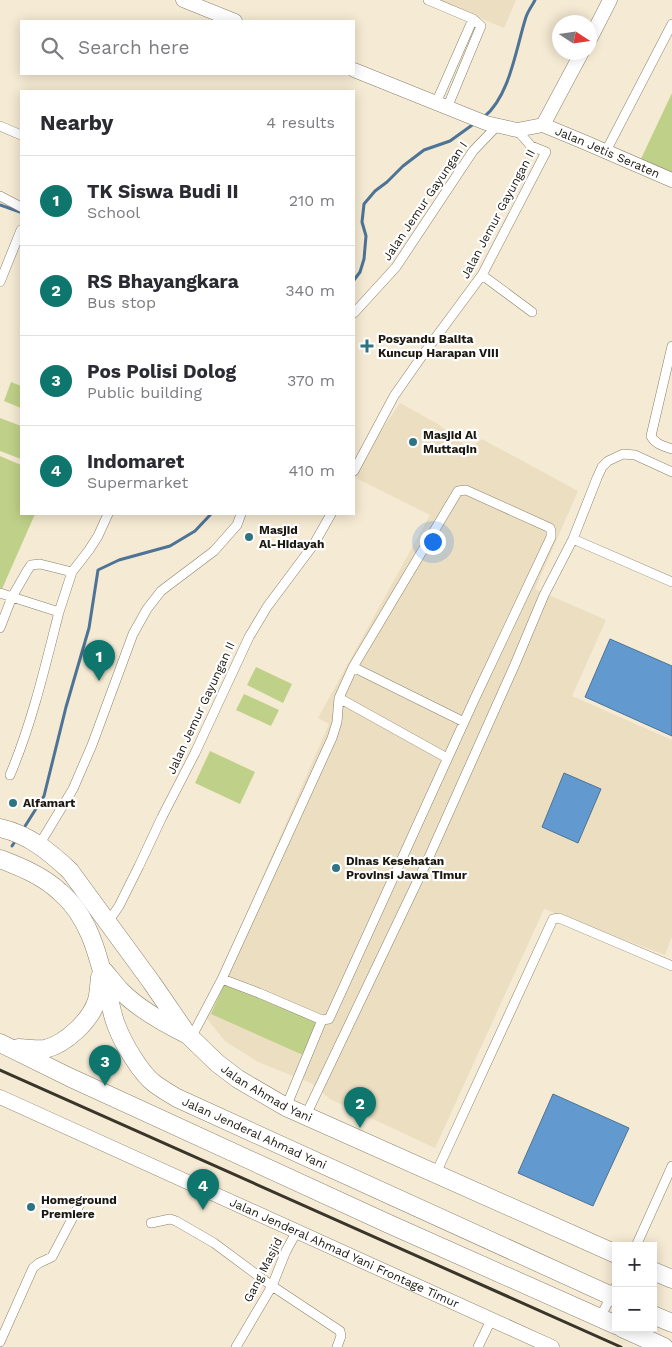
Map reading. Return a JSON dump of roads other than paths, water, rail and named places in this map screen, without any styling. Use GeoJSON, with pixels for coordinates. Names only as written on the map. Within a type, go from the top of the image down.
{"type":"FeatureCollection","features":[{"type":"Feature","properties":{"kind":"highway","name":"Jalan Ahmad Yani"},"geometry":{"type":"LineString","coordinates":[[4,829],[33,841],[57,858],[70,872],[110,925],[189,1036],[217,1063],[238,1079],[306,1116],[612,1252]]}},
{"type":"Feature","properties":{"kind":"highway","name":"Jalan Jenderal Ahmad Yani"},"geometry":{"type":"LineString","coordinates":[[0,859],[25,869],[44,880],[61,892],[80,915],[89,931],[101,968],[116,1027],[137,1066],[153,1083],[177,1098],[612,1292]]}},
{"type":"Feature","properties":{"kind":"highway"},"geometry":{"type":"LineString","coordinates":[[5,1045],[44,1049],[61,1042],[76,1031],[88,1017],[97,1001],[101,968],[110,925]]}},
{"type":"Feature","properties":{"kind":"highway"},"geometry":{"type":"LineString","coordinates":[[101,968],[122,992],[132,1000],[166,1024],[189,1036]]}},
{"type":"Feature","properties":{"kind":"highway","name":"Jalan Jenderal Ahmad Yani"},"geometry":{"type":"LineString","coordinates":[[5,1045],[87,1085],[380,1220],[608,1322]]}},
{"type":"Feature","properties":{"kind":"highway"},"geometry":{"type":"LineString","coordinates":[[657,1273],[672,1280]]}},
{"type":"Feature","properties":{"kind":"highway"},"geometry":{"type":"LineString","coordinates":[[657,1317],[672,1323]]}},
{"type":"Feature","properties":{"kind":"highway"},"geometry":{"type":"LineString","coordinates":[[631,1332],[664,1347]]}},
{"type":"Feature","properties":{"kind":"street"},"geometry":{"type":"LineString","coordinates":[[183,0],[233,20]]}},
{"type":"Feature","properties":{"kind":"street"},"geometry":{"type":"LineString","coordinates":[[428,0],[473,20],[480,24],[481,28],[441,106]]}},
{"type":"Feature","properties":{"kind":"street"},"geometry":{"type":"LineString","coordinates":[[597,25],[610,0]]}},
{"type":"Feature","properties":{"kind":"street"},"geometry":{"type":"LineString","coordinates":[[606,151],[672,24]]}},
{"type":"Feature","properties":{"kind":"street"},"geometry":{"type":"LineString","coordinates":[[355,70],[465,116],[491,125],[517,130],[543,125],[578,60]]}},
{"type":"Feature","properties":{"kind":"street","name":"Jalan Jemur Gayungan I"},"geometry":{"type":"LineString","coordinates":[[355,312],[396,267],[491,125]]}},
{"type":"Feature","properties":{"kind":"street","name":"Jalan Jetis Seraten"},"geometry":{"type":"LineString","coordinates":[[543,125],[672,180]]}},
{"type":"Feature","properties":{"kind":"street"},"geometry":{"type":"LineString","coordinates":[[0,126],[20,135]]}},
{"type":"Feature","properties":{"kind":"street","name":"Jalan Jemur Gayungan II"},"geometry":{"type":"LineString","coordinates":[[355,469],[394,396],[482,275],[546,152],[531,146],[517,130]]}},
{"type":"Feature","properties":{"kind":"street"},"geometry":{"type":"LineString","coordinates":[[0,196],[20,206]]}},
{"type":"Feature","properties":{"kind":"street"},"geometry":{"type":"LineString","coordinates":[[0,282],[20,232]]}},
{"type":"Feature","properties":{"kind":"street"},"geometry":{"type":"LineString","coordinates":[[482,275],[532,312]]}},
{"type":"Feature","properties":{"kind":"street"},"geometry":{"type":"LineString","coordinates":[[672,346],[651,436],[656,443],[672,449]]}},
{"type":"Feature","properties":{"kind":"street"},"geometry":{"type":"LineString","coordinates":[[306,1116],[429,857],[544,595],[573,539],[602,467],[608,461],[623,454],[635,455],[672,472]]}},
{"type":"Feature","properties":{"kind":"street"},"geometry":{"type":"LineString","coordinates":[[189,1036],[222,978],[332,738],[337,722],[339,698],[353,667],[458,492],[466,490],[550,528],[551,537],[447,758],[328,1019],[322,1020],[222,978]]}},
{"type":"Feature","properties":{"kind":"street"},"geometry":{"type":"LineString","coordinates":[[10,775],[23,745],[59,612],[72,572],[94,543],[108,515]]}},
{"type":"Feature","properties":{"kind":"street"},"geometry":{"type":"LineString","coordinates":[[33,841],[73,789],[92,746],[139,622],[165,587],[214,551],[236,526],[241,515]]}},
{"type":"Feature","properties":{"kind":"street","name":"Jalan Jemur Gayungan II"},"geometry":{"type":"LineString","coordinates":[[110,925],[195,753],[249,637],[267,607],[314,544],[330,515]]}},
{"type":"Feature","properties":{"kind":"street"},"geometry":{"type":"LineString","coordinates":[[573,539],[672,582]]}},
{"type":"Feature","properties":{"kind":"street"},"geometry":{"type":"LineString","coordinates":[[0,628],[12,597],[31,565],[40,564],[72,572]]}},
{"type":"Feature","properties":{"kind":"street"},"geometry":{"type":"LineString","coordinates":[[0,593],[59,612]]}},
{"type":"Feature","properties":{"kind":"street"},"geometry":{"type":"LineString","coordinates":[[353,667],[464,722]]}},
{"type":"Feature","properties":{"kind":"street"},"geometry":{"type":"LineString","coordinates":[[339,698],[447,758]]}},
{"type":"Feature","properties":{"kind":"street"},"geometry":{"type":"LineString","coordinates":[[436,1173],[553,919],[559,918],[672,966]]}},
{"type":"Feature","properties":{"kind":"street"},"geometry":{"type":"LineString","coordinates":[[286,1106],[322,1020]]}},
{"type":"Feature","properties":{"kind":"street","name":"Jalan Jenderal Ahmad Yani Frontage Timur"},"geometry":{"type":"LineString","coordinates":[[0,1098],[552,1347]]}},
{"type":"Feature","properties":{"kind":"street"},"geometry":{"type":"LineString","coordinates":[[638,1242],[672,1166]]}},
{"type":"Feature","properties":{"kind":"street"},"geometry":{"type":"LineString","coordinates":[[0,1342],[33,1268],[52,1257],[82,1200]]}},
{"type":"Feature","properties":{"kind":"street"},"geometry":{"type":"LineString","coordinates":[[150,1223],[170,1219],[183,1224],[214,1243],[272,1286],[340,1331],[341,1336],[337,1347]]}},
{"type":"Feature","properties":{"kind":"street","name":"Gang Masjid"},"geometry":{"type":"LineString","coordinates":[[236,1347],[272,1286],[286,1251],[297,1231]]}},
{"type":"Feature","properties":{"kind":"street"},"geometry":{"type":"LineString","coordinates":[[608,1322],[612,1303]]}},
{"type":"Feature","properties":{"kind":"street"},"geometry":{"type":"LineString","coordinates":[[478,1347],[491,1320]]}},
{"type":"Feature","properties":{"kind":"water"},"geometry":{"type":"Polygon","coordinates":[[[610,639],[672,666],[672,736],[585,697],[610,639]]]}},
{"type":"Feature","properties":{"kind":"water"},"geometry":{"type":"Polygon","coordinates":[[[564,773],[601,789],[578,843],[542,827],[564,773]]]}},
{"type":"Feature","properties":{"kind":"water"},"geometry":{"type":"Polygon","coordinates":[[[553,1094],[629,1128],[593,1206],[518,1173],[553,1094]]]}},
{"type":"Feature","properties":{"kind":"waterway"},"geometry":{"type":"LineString","coordinates":[[484,117],[493,108],[506,84],[526,17],[535,0]]}},
{"type":"Feature","properties":{"kind":"waterway"},"geometry":{"type":"LineString","coordinates":[[355,279],[360,272],[364,259],[366,236],[362,222],[364,204],[375,191],[424,150],[450,141],[475,123]]}},
{"type":"Feature","properties":{"kind":"waterway"},"geometry":{"type":"LineString","coordinates":[[0,205],[20,212]]}},
{"type":"Feature","properties":{"kind":"waterway"},"geometry":{"type":"LineString","coordinates":[[22,831],[44,796],[66,707],[89,628],[98,570],[119,560],[170,546],[195,531],[210,515]]}},
{"type":"Feature","properties":{"kind":"waterway"},"geometry":{"type":"LineString","coordinates":[[12,846],[16,840]]}},
{"type":"Feature","properties":{"kind":"railway"},"geometry":{"type":"LineString","coordinates":[[0,1070],[621,1347]]}},
{"type":"Feature","properties":{"kind":"place","name":"Posyandu Balita Kuncup Harapan VIII"},"geometry":{"type":"Point","coordinates":[367,346]}},
{"type":"Feature","properties":{"kind":"place","name":"Masjid Al Muttaqin"},"geometry":{"type":"Point","coordinates":[413,442]}},
{"type":"Feature","properties":{"kind":"place","name":"Masjid Al-Hidayah"},"geometry":{"type":"Point","coordinates":[249,537]}},
{"type":"Feature","properties":{"kind":"place","name":"TK Siswa Budi II"},"geometry":{"type":"Point","coordinates":[99,681]}},
{"type":"Feature","properties":{"kind":"place","name":"Alfamart"},"geometry":{"type":"Point","coordinates":[13,803]}},
{"type":"Feature","properties":{"kind":"place","name":"Dinas Kesehatan Provinsi Jawa Timur"},"geometry":{"type":"Point","coordinates":[336,868]}},
{"type":"Feature","properties":{"kind":"place","name":"Pos Polisi Dolog"},"geometry":{"type":"Point","coordinates":[105,1086]}},
{"type":"Feature","properties":{"kind":"place","name":"RS Bhayangkara"},"geometry":{"type":"Point","coordinates":[360,1128]}},
{"type":"Feature","properties":{"kind":"place","name":"Homeground Premiere"},"geometry":{"type":"Point","coordinates":[31,1207]}},
{"type":"Feature","properties":{"kind":"place","name":"Indomaret"},"geometry":{"type":"Point","coordinates":[203,1210]}}]}
